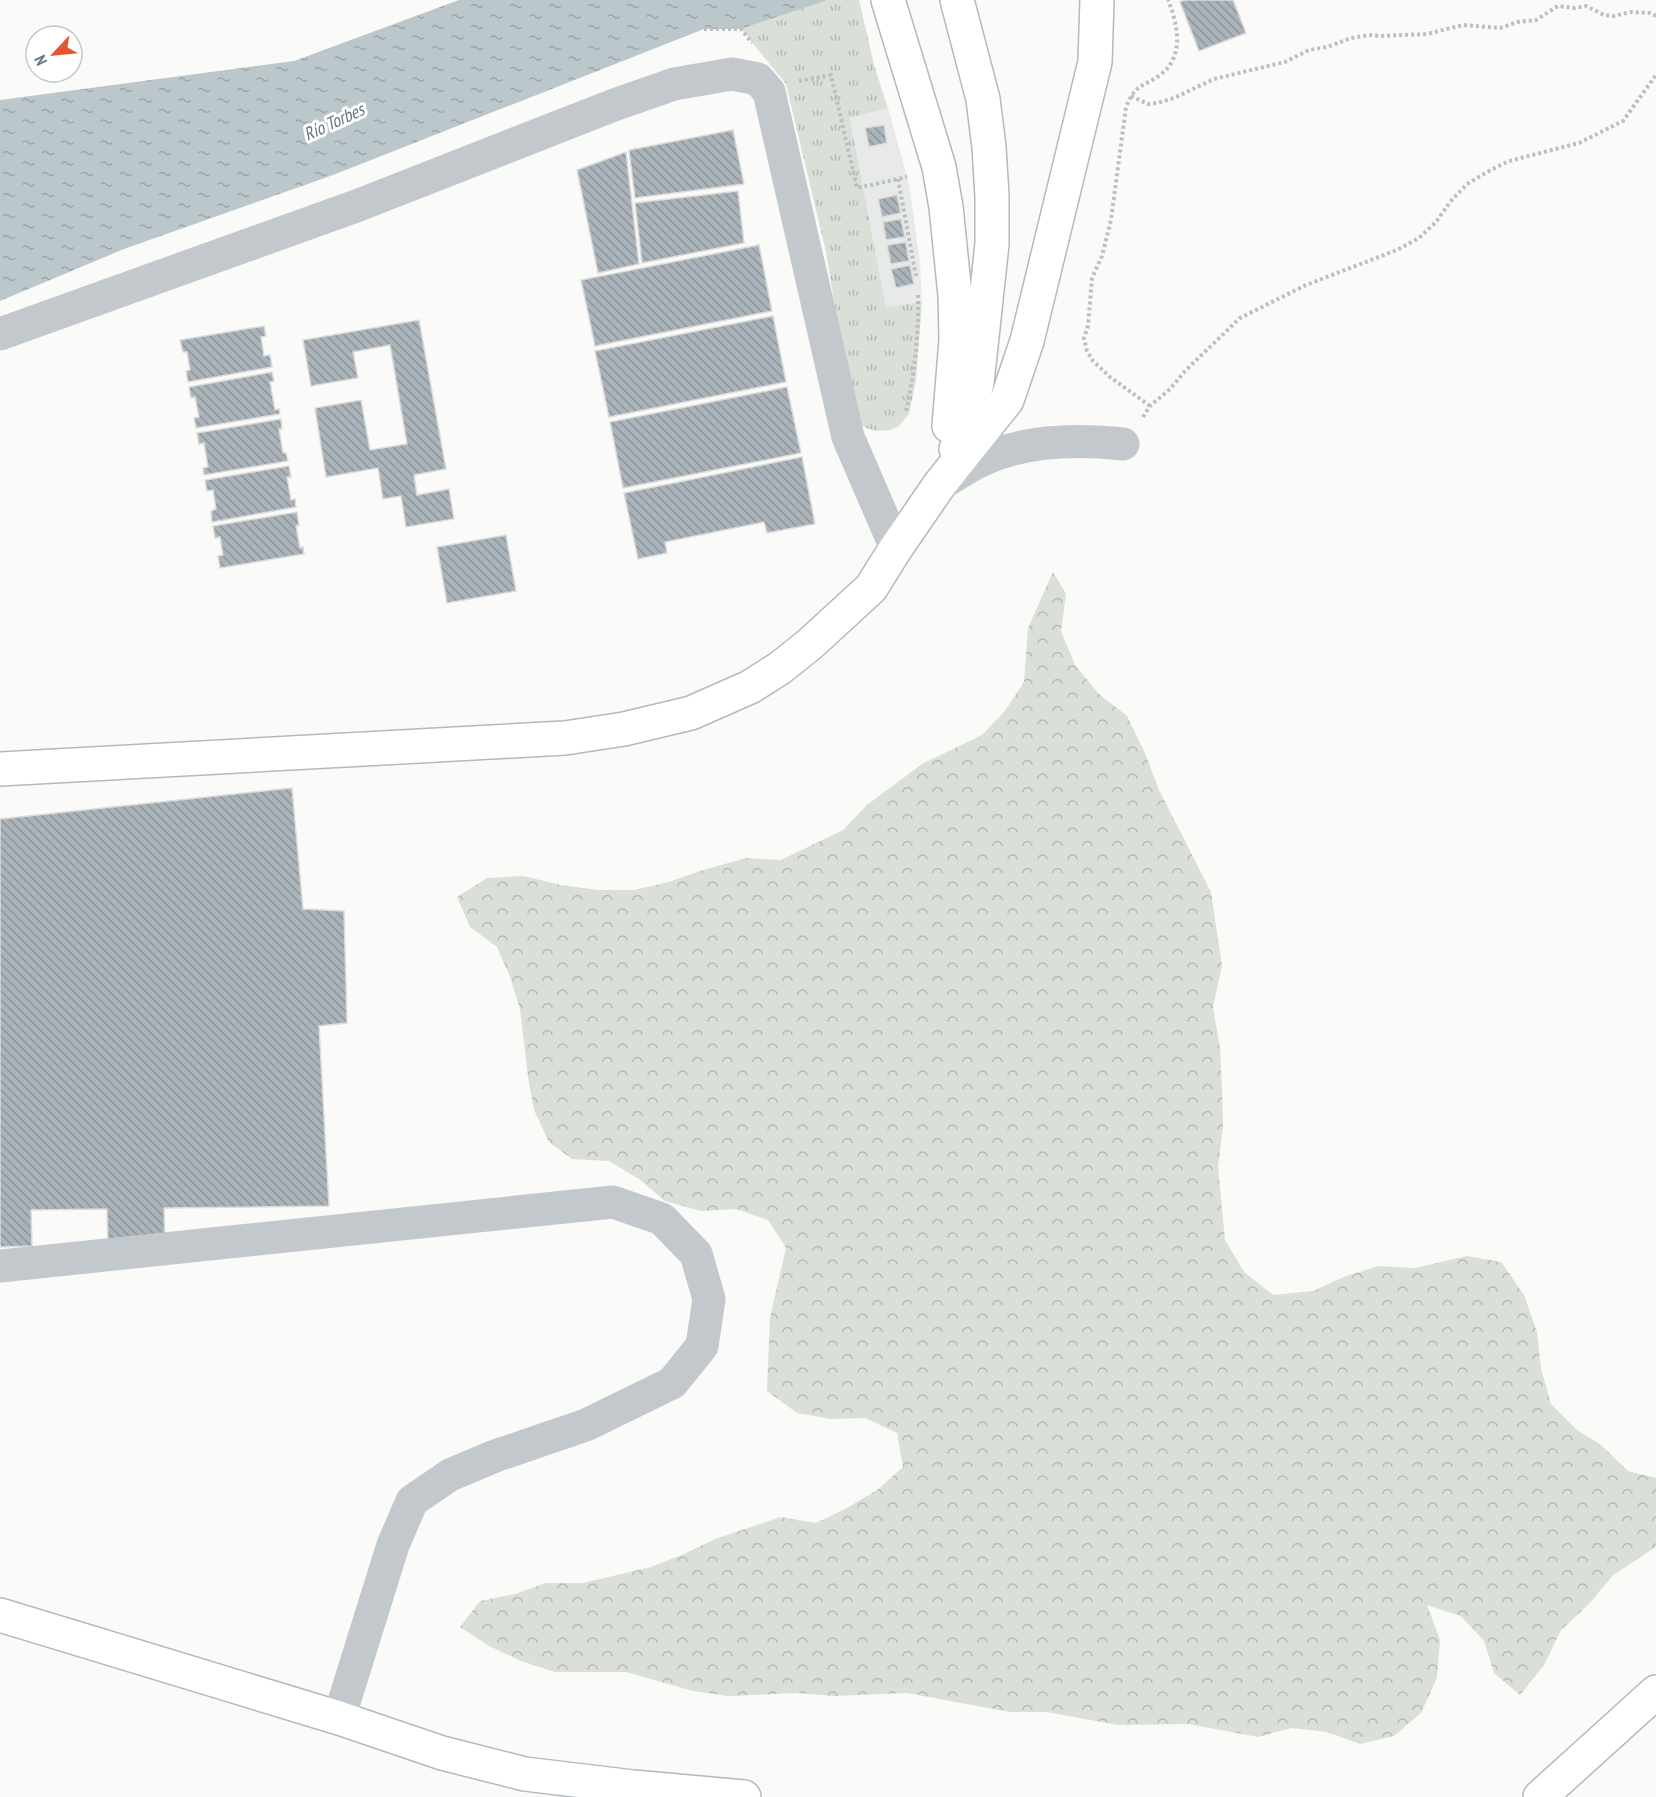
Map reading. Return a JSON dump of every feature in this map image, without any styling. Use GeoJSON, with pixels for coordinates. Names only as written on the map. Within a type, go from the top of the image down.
{"type":"FeatureCollection","features":[{"type":"Feature","properties":{"kind":"highway"},"geometry":{"type":"LineString","coordinates":[[888,0],[939,167],[946,207],[955,295],[956,340],[949,432],[940,461],[940,484]]}},
{"type":"Feature","properties":{"kind":"highway"},"geometry":{"type":"LineString","coordinates":[[940,484],[966,427],[977,383],[992,244],[990,157],[983,99],[957,0]]}},
{"type":"Feature","properties":{"kind":"highway"},"geometry":{"type":"LineString","coordinates":[[0,769],[565,738],[624,729],[691,713],[750,687],[780,668],[872,588],[896,548],[940,484],[1007,400],[1027,341],[1095,62],[1097,0]]}},
{"type":"Feature","properties":{"kind":"highway"},"geometry":{"type":"LineString","coordinates":[[0,1615],[339,1718],[442,1753],[525,1774],[744,1797]]}},
{"type":"Feature","properties":{"kind":"highway"},"geometry":{"type":"LineString","coordinates":[[1540,1797],[1656,1692]]}},
{"type":"Feature","properties":{"kind":"street"},"geometry":{"type":"LineString","coordinates":[[0,334],[359,205],[614,105],[674,84],[732,74],[758,79],[769,92],[848,437],[896,548]]}},
{"type":"Feature","properties":{"kind":"street"},"geometry":{"type":"LineString","coordinates":[[940,484],[979,461],[1018,448],[1081,441],[1123,444]]}},
{"type":"Feature","properties":{"kind":"street"},"geometry":{"type":"LineString","coordinates":[[0,1266],[613,1202],[662,1219],[696,1254],[709,1299],[702,1346],[672,1383],[586,1425],[495,1456],[450,1475],[412,1502],[393,1545],[339,1718]]}},
{"type":"Feature","properties":{"kind":"path"},"geometry":{"type":"LineString","coordinates":[[1150,405],[1110,377],[1093,361],[1087,351],[1084,338],[1088,326],[1092,278],[1102,256],[1111,220],[1126,107],[1138,86],[1160,75],[1175,55],[1176,19],[1168,0]]}},
{"type":"Feature","properties":{"kind":"path"},"geometry":{"type":"LineString","coordinates":[[1131,96],[1148,104],[1157,103],[1174,98],[1214,79],[1286,62],[1309,50],[1327,47],[1352,38],[1369,35],[1426,34],[1463,25],[1500,28],[1517,22],[1536,20],[1558,6],[1575,8],[1587,6],[1604,15],[1614,16],[1631,12],[1650,13],[1656,16]]}},
{"type":"Feature","properties":{"kind":"path"},"geometry":{"type":"LineString","coordinates":[[797,81],[831,75],[858,188],[939,167]]}},
{"type":"Feature","properties":{"kind":"path"},"geometry":{"type":"LineString","coordinates":[[1123,444],[1150,405],[1170,389],[1185,371],[1240,318],[1306,285],[1397,250],[1419,238],[1467,184],[1487,172],[1509,161],[1579,143],[1623,121],[1656,75]]}},
{"type":"Feature","properties":{"kind":"path"},"geometry":{"type":"LineString","coordinates":[[898,179],[918,285],[917,341],[913,380],[906,411]]}},
{"type":"Feature","properties":{"kind":"shaded area"},"geometry":{"type":"Polygon","coordinates":[[[888,108],[909,184],[920,262],[922,302],[886,307],[850,117],[888,108]]]}},
{"type":"Feature","properties":{"kind":"green space"},"geometry":{"type":"Polygon","coordinates":[[[828,0],[859,0],[874,65],[888,108],[850,118],[886,307],[922,302],[916,380],[909,414],[899,426],[890,430],[877,431],[858,423],[851,403],[826,252],[786,84],[741,29],[828,0]]]}},
{"type":"Feature","properties":{"kind":"green space"},"geometry":{"type":"Polygon","coordinates":[[[1053,572],[1066,594],[1061,631],[1075,665],[1099,694],[1127,716],[1145,753],[1159,790],[1211,892],[1222,966],[1213,1007],[1220,1048],[1222,1088],[1223,1126],[1218,1167],[1225,1240],[1244,1272],[1273,1295],[1313,1291],[1346,1276],[1379,1266],[1415,1268],[1467,1256],[1501,1262],[1524,1295],[1537,1332],[1541,1369],[1551,1404],[1577,1430],[1601,1445],[1628,1471],[1656,1478],[1656,1547],[1613,1575],[1589,1604],[1561,1630],[1544,1665],[1520,1695],[1494,1673],[1484,1641],[1461,1616],[1427,1605],[1440,1640],[1437,1678],[1421,1713],[1394,1736],[1360,1744],[1327,1732],[1292,1728],[1258,1737],[1189,1724],[1118,1725],[1047,1712],[1010,1712],[907,1693],[835,1696],[798,1693],[728,1696],[693,1691],[626,1672],[555,1672],[521,1661],[489,1646],[460,1627],[480,1601],[515,1594],[546,1583],[583,1583],[651,1567],[715,1539],[781,1517],[816,1523],[877,1490],[903,1467],[897,1433],[865,1418],[831,1419],[797,1413],[767,1391],[770,1318],[786,1248],[768,1220],[736,1209],[701,1211],[665,1201],[639,1179],[609,1161],[572,1159],[549,1142],[534,1110],[520,1009],[510,977],[497,947],[470,927],[457,897],[487,878],[523,876],[561,885],[598,890],[634,890],[669,882],[746,858],[781,860],[843,830],[867,805],[922,764],[982,735],[1005,711],[1024,682],[1028,628],[1053,572]]]}},
{"type":"Feature","properties":{"kind":"water","name":"Río Torbes"},"geometry":{"type":"Polygon","coordinates":[[[459,0],[828,0],[741,29],[704,29],[333,175],[124,249],[0,301],[0,100],[294,61],[459,0]]]}},
{"type":"Feature","properties":{"kind":"building"},"geometry":{"type":"Polygon","coordinates":[[[1184,0],[1233,0],[1246,33],[1199,51],[1180,2],[1184,0]]]}},
{"type":"Feature","properties":{"kind":"building"},"geometry":{"type":"Polygon","coordinates":[[[884,125],[887,143],[869,147],[865,128],[884,125]]]}},
{"type":"Feature","properties":{"kind":"building"},"geometry":{"type":"Polygon","coordinates":[[[733,130],[744,184],[635,198],[629,150],[733,130]]]}},
{"type":"Feature","properties":{"kind":"building"},"geometry":{"type":"Polygon","coordinates":[[[626,152],[639,264],[598,273],[577,170],[626,152]]]}},
{"type":"Feature","properties":{"kind":"building"},"geometry":{"type":"Polygon","coordinates":[[[738,191],[744,243],[642,263],[635,203],[738,191]]]}},
{"type":"Feature","properties":{"kind":"building"},"geometry":{"type":"Polygon","coordinates":[[[897,195],[901,213],[882,217],[878,199],[897,195]]]}},
{"type":"Feature","properties":{"kind":"building"},"geometry":{"type":"Polygon","coordinates":[[[901,219],[905,237],[886,240],[883,222],[901,219]]]}},
{"type":"Feature","properties":{"kind":"building"},"geometry":{"type":"Polygon","coordinates":[[[906,242],[909,261],[891,264],[887,245],[906,242]]]}},
{"type":"Feature","properties":{"kind":"building"},"geometry":{"type":"Polygon","coordinates":[[[759,245],[772,311],[595,346],[581,280],[759,245]]]}},
{"type":"Feature","properties":{"kind":"building"},"geometry":{"type":"Polygon","coordinates":[[[910,265],[914,284],[896,288],[891,269],[910,265]]]}},
{"type":"Feature","properties":{"kind":"building"},"geometry":{"type":"Polygon","coordinates":[[[773,316],[786,382],[609,417],[595,351],[773,316]]]}},
{"type":"Feature","properties":{"kind":"building"},"geometry":{"type":"Polygon","coordinates":[[[419,320],[446,469],[414,475],[417,495],[449,489],[454,519],[406,527],[401,496],[383,499],[378,468],[326,477],[315,408],[361,400],[370,450],[407,444],[390,345],[353,352],[358,378],[311,386],[303,340],[419,320]]]}},
{"type":"Feature","properties":{"kind":"building"},"geometry":{"type":"Polygon","coordinates":[[[264,326],[266,336],[261,337],[264,356],[270,355],[272,367],[188,382],[186,371],[190,370],[187,352],[183,352],[180,340],[264,326]]]}},
{"type":"Feature","properties":{"kind":"building"},"geometry":{"type":"Polygon","coordinates":[[[272,372],[274,381],[270,382],[275,410],[279,409],[280,414],[196,428],[194,418],[199,417],[195,397],[191,398],[189,387],[272,372]]]}},
{"type":"Feature","properties":{"kind":"building"},"geometry":{"type":"Polygon","coordinates":[[[787,387],[801,453],[623,488],[610,422],[787,387]]]}},
{"type":"Feature","properties":{"kind":"building"},"geometry":{"type":"Polygon","coordinates":[[[281,419],[282,429],[279,429],[283,453],[286,453],[288,461],[204,475],[203,468],[208,467],[204,443],[199,444],[197,433],[281,419]]]}},
{"type":"Feature","properties":{"kind":"building"},"geometry":{"type":"Polygon","coordinates":[[[802,457],[815,524],[767,533],[764,522],[665,542],[667,553],[638,559],[624,493],[802,457]]]}},
{"type":"Feature","properties":{"kind":"building"},"geometry":{"type":"Polygon","coordinates":[[[289,466],[291,477],[287,477],[291,500],[295,499],[296,507],[212,522],[211,511],[216,509],[213,490],[207,491],[205,480],[289,466]]]}},
{"type":"Feature","properties":{"kind":"building"},"geometry":{"type":"Polygon","coordinates":[[[297,512],[299,525],[296,526],[300,548],[303,547],[304,554],[220,568],[218,556],[223,555],[220,537],[215,538],[213,526],[297,512]]]}},
{"type":"Feature","properties":{"kind":"building"},"geometry":{"type":"Polygon","coordinates":[[[506,535],[516,591],[447,603],[437,547],[506,535]]]}},
{"type":"Feature","properties":{"kind":"building"},"geometry":{"type":"Polygon","coordinates":[[[292,788],[303,909],[344,911],[347,1023],[319,1026],[329,1206],[164,1208],[165,1246],[108,1247],[107,1209],[31,1210],[32,1246],[0,1247],[0,819],[292,788]]]}}]}
